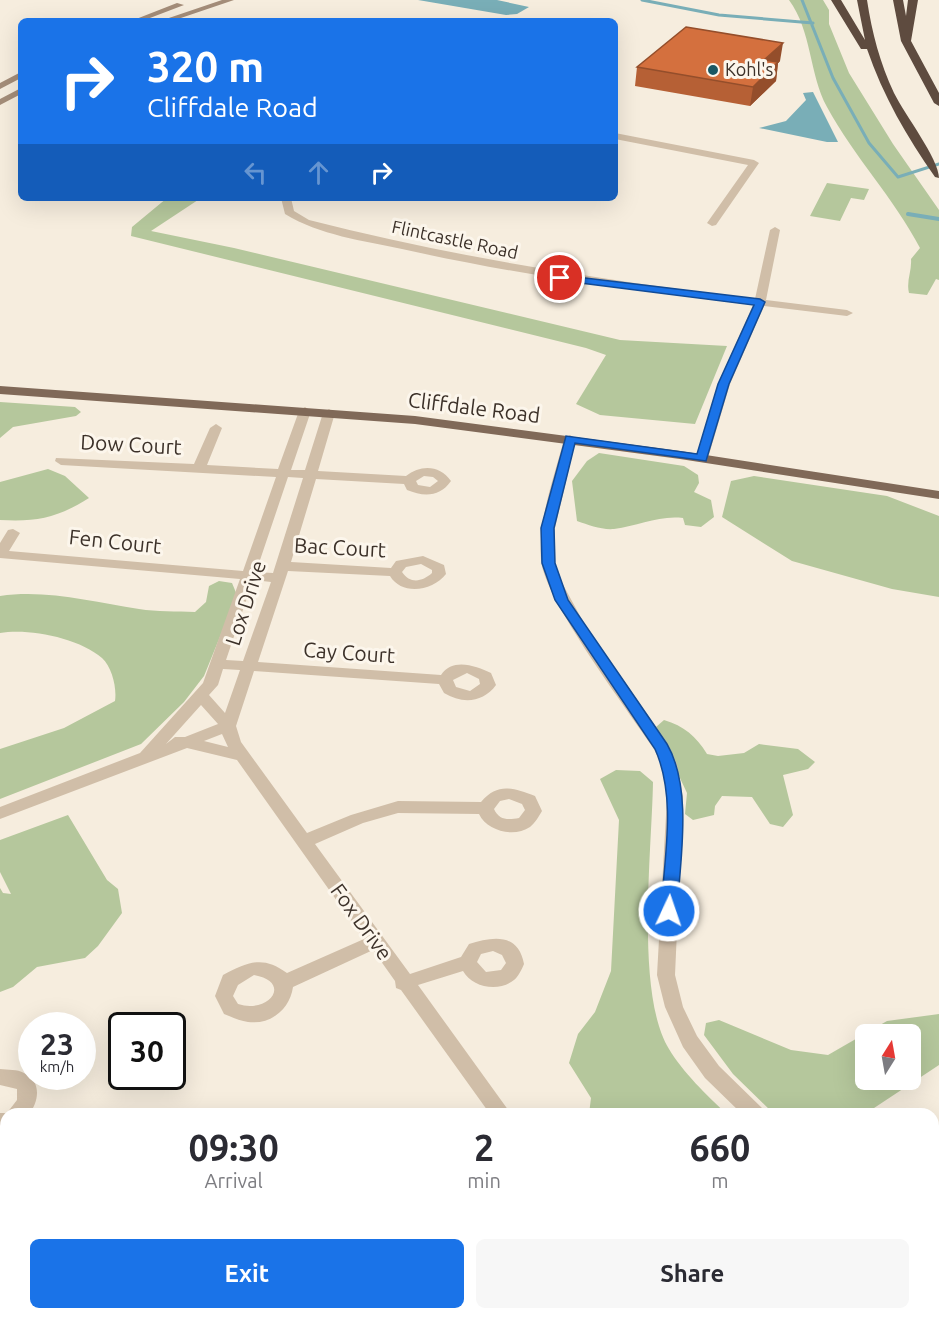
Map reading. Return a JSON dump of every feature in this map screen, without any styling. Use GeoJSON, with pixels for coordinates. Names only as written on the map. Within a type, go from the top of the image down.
{"type":"FeatureCollection","features":[{"type":"Feature","properties":{"kind":"highway"},"geometry":{"type":"LineString","coordinates":[[836,0],[880,75],[899,113],[939,175]]}},
{"type":"Feature","properties":{"kind":"highway"},"geometry":{"type":"LineString","coordinates":[[862,0],[863,16],[880,75]]}},
{"type":"Feature","properties":{"kind":"highway"},"geometry":{"type":"LineString","coordinates":[[897,0],[906,41],[939,103]]}},
{"type":"Feature","properties":{"kind":"highway"},"geometry":{"type":"LineString","coordinates":[[906,41],[913,0]]}},
{"type":"Feature","properties":{"kind":"main road"},"geometry":{"type":"LineString","coordinates":[[173,18],[230,0]]}},
{"type":"Feature","properties":{"kind":"main road"},"geometry":{"type":"LineString","coordinates":[[143,18],[190,1]]}},
{"type":"Feature","properties":{"kind":"main road"},"geometry":{"type":"LineString","coordinates":[[0,86],[18,77]]}},
{"type":"Feature","properties":{"kind":"main road"},"geometry":{"type":"LineString","coordinates":[[0,102],[18,93]]}},
{"type":"Feature","properties":{"kind":"main road","name":"Cliffdale Road"},"geometry":{"type":"LineString","coordinates":[[0,390],[329,413],[570,439],[939,495]]}},
{"type":"Feature","properties":{"kind":"street"},"geometry":{"type":"LineString","coordinates":[[618,137],[754,164],[712,223]]}},
{"type":"Feature","properties":{"kind":"street","name":"Flintcastle Road"},"geometry":{"type":"LineString","coordinates":[[287,201],[289,212],[305,222],[474,263],[581,281],[847,313]]}},
{"type":"Feature","properties":{"kind":"street"},"geometry":{"type":"LineString","coordinates":[[702,458],[724,384],[760,302],[775,230]]}},
{"type":"Feature","properties":{"kind":"street","name":"Lox Drive"},"geometry":{"type":"LineString","coordinates":[[148,754],[210,686],[285,473],[304,411]]}},
{"type":"Feature","properties":{"kind":"street","name":"Lox Drive"},"geometry":{"type":"LineString","coordinates":[[0,813],[182,741],[228,726],[250,666],[329,413]]}},
{"type":"Feature","properties":{"kind":"street","name":"Dow Court"},"geometry":{"type":"LineString","coordinates":[[199,468],[216,428]]}},
{"type":"Feature","properties":{"kind":"street"},"geometry":{"type":"LineString","coordinates":[[570,439],[548,528],[548,563],[562,600],[662,748],[669,764],[675,797],[666,975],[674,1007],[690,1041],[721,1083],[748,1108]]}},
{"type":"Feature","properties":{"kind":"street","name":"Dow Court"},"geometry":{"type":"LineString","coordinates":[[61,461],[409,480]]}},
{"type":"Feature","properties":{"kind":"street","name":"Fen Court"},"geometry":{"type":"LineString","coordinates":[[13,533],[0,554],[137,564],[249,577]]}},
{"type":"Feature","properties":{"kind":"street","name":"Bac Court"},"geometry":{"type":"LineString","coordinates":[[249,577],[280,572],[395,572]]}},
{"type":"Feature","properties":{"kind":"street","name":"Cay Court"},"geometry":{"type":"LineString","coordinates":[[218,663],[446,681]]}},
{"type":"Feature","properties":{"kind":"street","name":"Fox Drive"},"geometry":{"type":"LineString","coordinates":[[202,697],[228,726],[233,743],[242,756],[376,941],[403,983],[497,1108]]}},
{"type":"Feature","properties":{"kind":"street"},"geometry":{"type":"LineString","coordinates":[[182,741],[242,756]]}},
{"type":"Feature","properties":{"kind":"street"},"geometry":{"type":"LineString","coordinates":[[303,842],[357,819],[398,807],[485,808]]}},
{"type":"Feature","properties":{"kind":"street"},"geometry":{"type":"LineString","coordinates":[[284,983],[376,941]]}},
{"type":"Feature","properties":{"kind":"street"},"geometry":{"type":"LineString","coordinates":[[403,983],[468,962]]}},
{"type":"Feature","properties":{"kind":"street"},"geometry":{"type":"LineString","coordinates":[[0,1077],[19,1079],[27,1086],[27,1102],[22,1108]]}},
{"type":"Feature","properties":{"kind":"green space"},"geometry":{"type":"Polygon","coordinates":[[[789,0],[823,0],[829,10],[829,24],[849,73],[893,144],[939,210],[939,280],[936,279],[927,295],[909,293],[911,259],[920,248],[827,107],[817,81],[802,25],[789,0]]]}},
{"type":"Feature","properties":{"kind":"green space"},"geometry":{"type":"Polygon","coordinates":[[[827,183],[869,189],[864,200],[851,198],[840,221],[810,216],[827,183]]]}},
{"type":"Feature","properties":{"kind":"green space"},"geometry":{"type":"Polygon","coordinates":[[[163,201],[196,201],[151,231],[234,248],[620,340],[727,346],[695,424],[600,415],[576,404],[606,355],[586,348],[131,236],[132,227],[163,201]]]}},
{"type":"Feature","properties":{"kind":"green space"},"geometry":{"type":"Polygon","coordinates":[[[0,402],[75,407],[81,412],[76,416],[13,427],[0,438],[0,402]]]}},
{"type":"Feature","properties":{"kind":"green space"},"geometry":{"type":"Polygon","coordinates":[[[599,453],[684,466],[698,475],[699,483],[694,492],[711,500],[714,517],[701,527],[685,525],[683,518],[674,517],[614,529],[600,528],[577,521],[572,481],[587,461],[599,453]]]}},
{"type":"Feature","properties":{"kind":"green space"},"geometry":{"type":"Polygon","coordinates":[[[48,469],[65,476],[89,498],[67,510],[46,517],[0,520],[0,482],[48,469]]]}},
{"type":"Feature","properties":{"kind":"green space"},"geometry":{"type":"Polygon","coordinates":[[[754,476],[887,496],[939,516],[939,597],[892,589],[792,561],[722,517],[731,481],[754,476]]]}},
{"type":"Feature","properties":{"kind":"green space"},"geometry":{"type":"Polygon","coordinates":[[[219,581],[232,583],[237,595],[204,676],[184,702],[141,744],[0,799],[0,749],[64,728],[115,701],[115,696],[109,667],[92,651],[67,640],[39,633],[0,633],[0,596],[52,595],[146,610],[195,612],[206,602],[209,586],[219,581]]]}},
{"type":"Feature","properties":{"kind":"green space"},"geometry":{"type":"Polygon","coordinates":[[[664,720],[689,732],[707,754],[718,756],[744,753],[759,744],[798,749],[815,762],[808,769],[783,775],[793,815],[783,827],[770,824],[752,797],[722,796],[715,806],[714,815],[693,820],[685,814],[687,793],[656,727],[664,720]]]}},
{"type":"Feature","properties":{"kind":"green space"},"geometry":{"type":"Polygon","coordinates":[[[616,770],[640,771],[653,782],[648,920],[652,993],[659,1024],[669,1049],[681,1066],[721,1108],[590,1108],[591,1098],[569,1063],[578,1034],[595,1012],[611,971],[619,820],[600,779],[616,770]]]}},
{"type":"Feature","properties":{"kind":"green space"},"geometry":{"type":"Polygon","coordinates":[[[68,815],[107,880],[118,889],[122,913],[98,946],[85,958],[37,967],[13,987],[0,992],[0,888],[3,893],[11,894],[0,872],[0,840],[68,815]]]}},
{"type":"Feature","properties":{"kind":"green space"},"geometry":{"type":"Polygon","coordinates":[[[939,1014],[939,1065],[921,1077],[921,1024],[882,1024],[887,1021],[939,1014]]]}},
{"type":"Feature","properties":{"kind":"green space"},"geometry":{"type":"Polygon","coordinates":[[[719,1020],[791,1050],[828,1055],[855,1039],[855,1090],[901,1090],[874,1108],[768,1108],[733,1074],[704,1035],[706,1023],[719,1020]]]}},
{"type":"Feature","properties":{"kind":"water"},"geometry":{"type":"Polygon","coordinates":[[[418,0],[497,0],[529,7],[517,14],[506,15],[418,0]]]}},
{"type":"Feature","properties":{"kind":"water"},"geometry":{"type":"Polygon","coordinates":[[[813,92],[838,142],[827,142],[759,128],[786,121],[806,100],[803,93],[813,92]]]}},
{"type":"Feature","properties":{"kind":"building"},"geometry":{"type":"Polygon","coordinates":[[[686,27],[783,43],[764,60],[778,62],[753,87],[637,67],[686,27]]]}},
{"type":"Feature","properties":{"kind":"waterway"},"geometry":{"type":"LineString","coordinates":[[642,0],[719,15],[811,23]]}},
{"type":"Feature","properties":{"kind":"waterway"},"geometry":{"type":"LineString","coordinates":[[802,0],[811,23]]}},
{"type":"Feature","properties":{"kind":"waterway"},"geometry":{"type":"LineString","coordinates":[[811,23],[833,78],[869,143],[898,177],[939,164]]}},
{"type":"Feature","properties":{"kind":"waterway"},"geometry":{"type":"LineString","coordinates":[[908,214],[939,219]]}},
{"type":"Feature","properties":{"kind":"place","name":"Kohl's"},"geometry":{"type":"Point","coordinates":[713,70]}},
{"type":"Feature","properties":{"kind":"route"},"geometry":{"type":"LineString","coordinates":[[560,278],[760,302],[724,384],[702,458],[570,439],[548,528],[546,545],[548,563],[562,600],[662,748],[669,764],[675,797],[669,911]]}}]}
